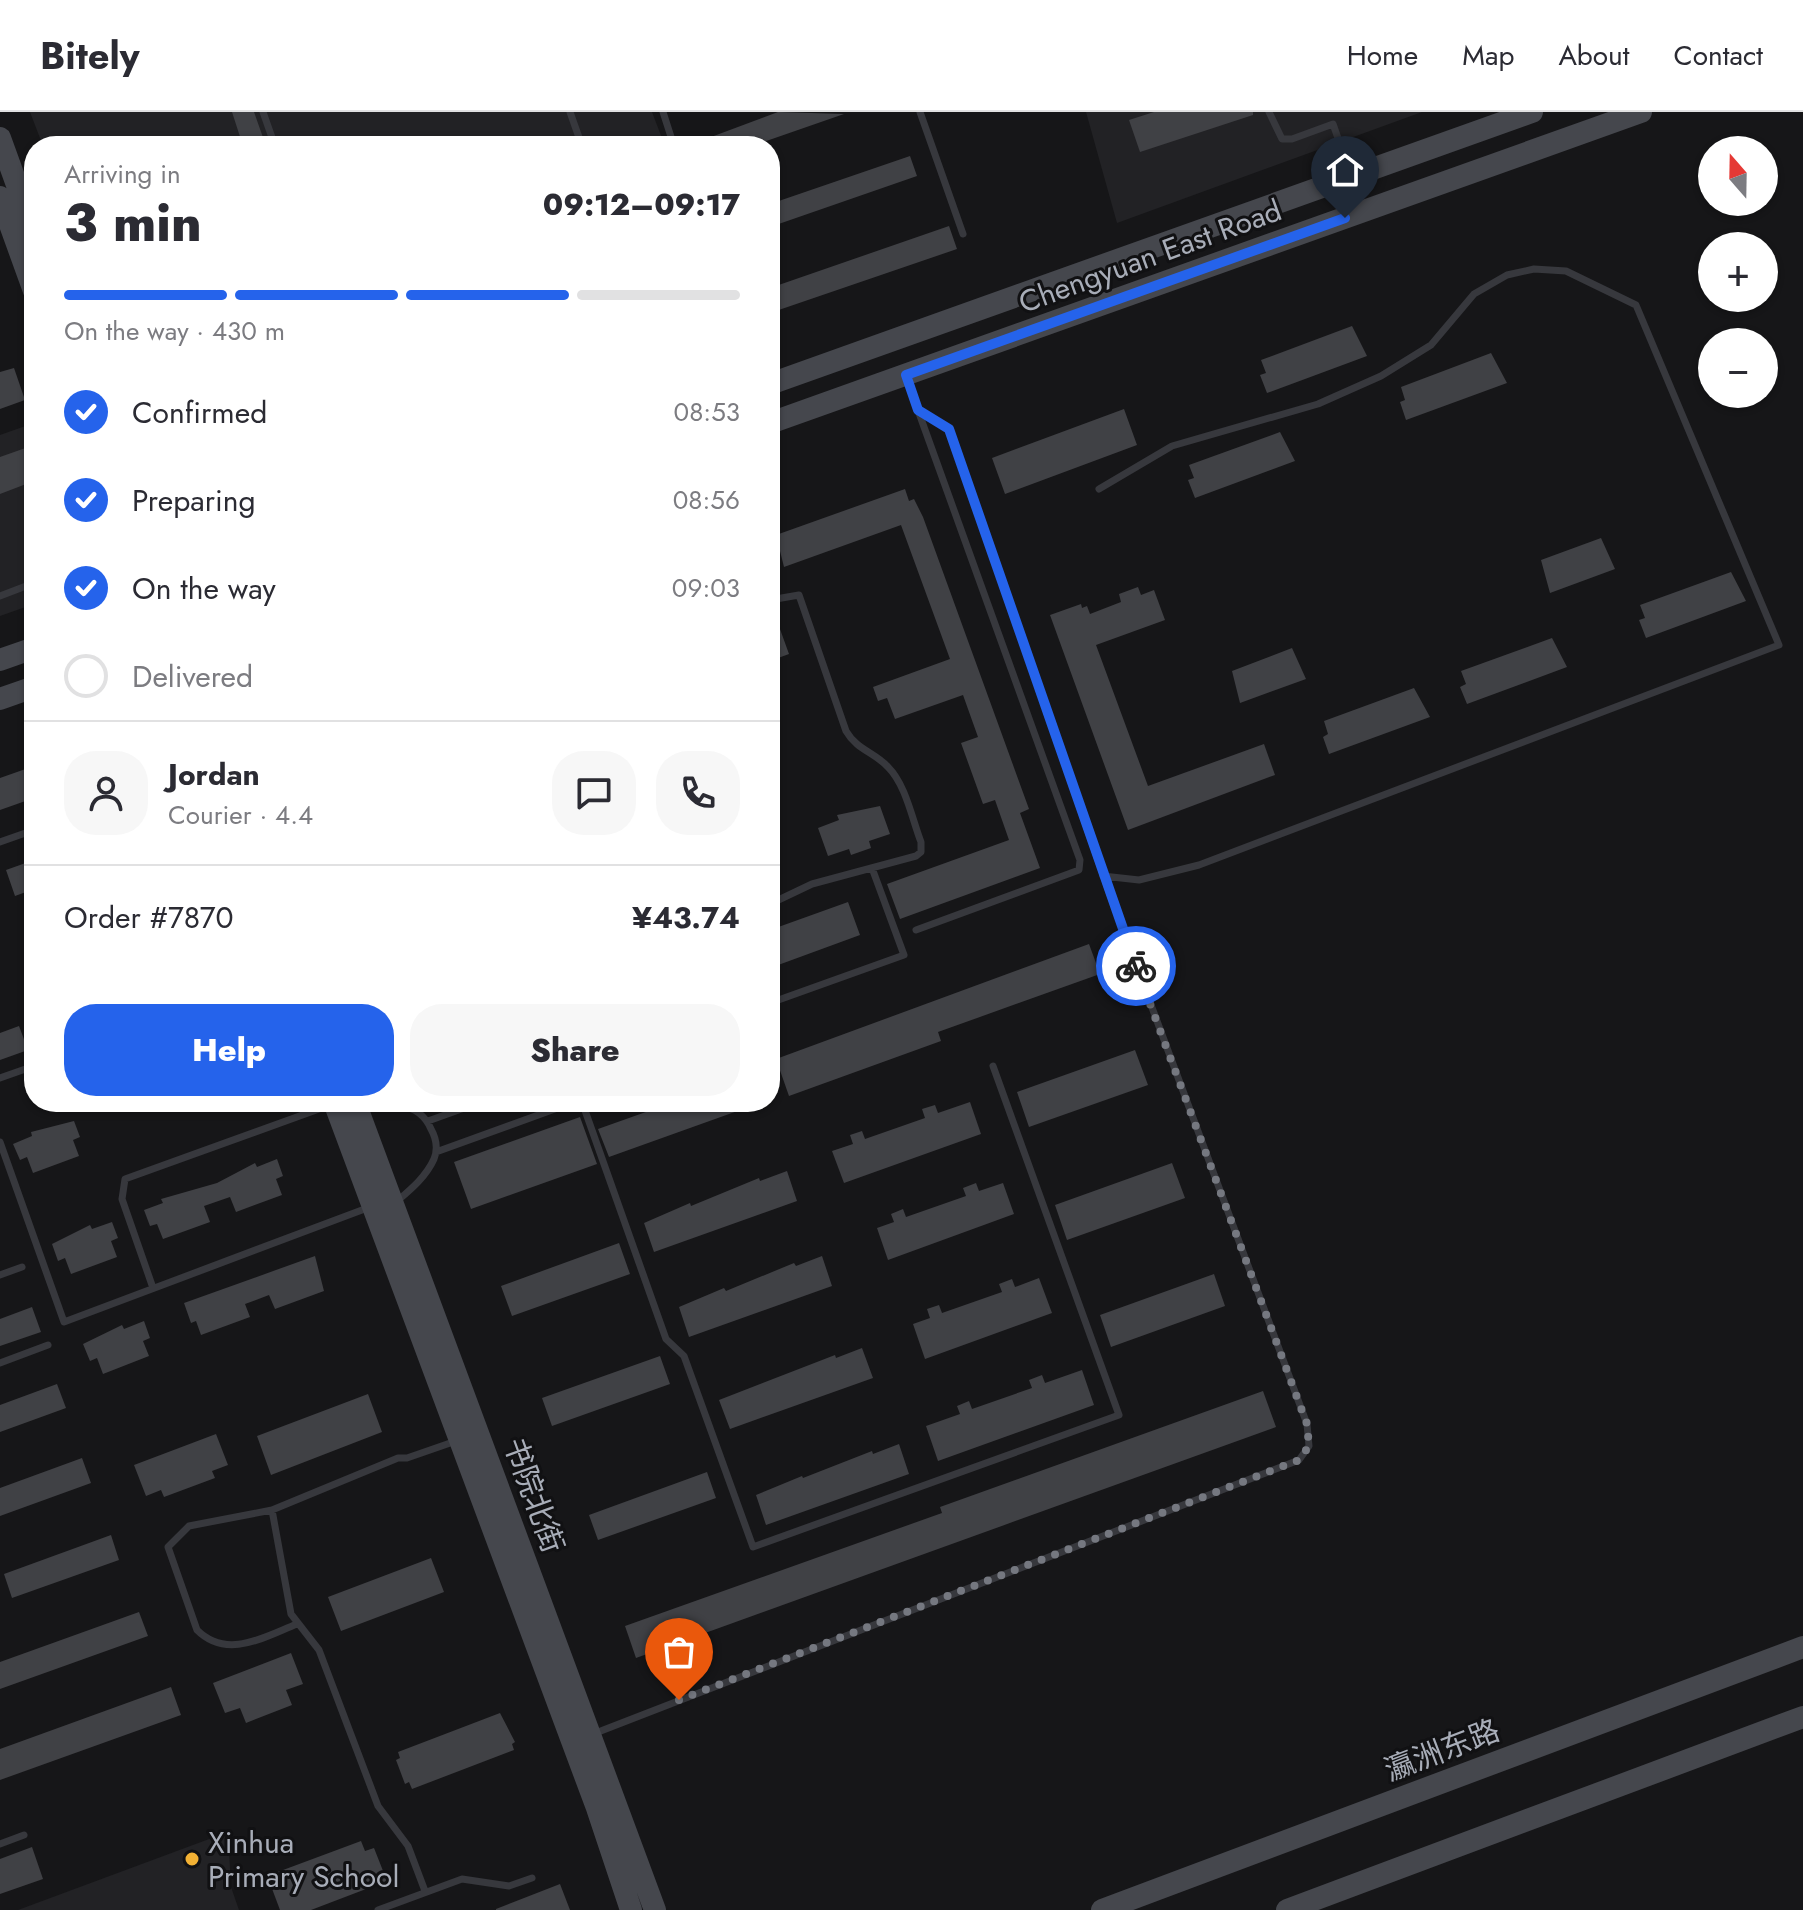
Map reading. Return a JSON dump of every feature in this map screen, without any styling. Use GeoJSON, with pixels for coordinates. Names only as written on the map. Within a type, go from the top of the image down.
{"type":"FeatureCollection","features":[{"type":"Feature","properties":{"kind":"street","name":"Chengyuan East Road"},"geometry":{"type":"LineString","coordinates":[[780,380],[1532,112]]}},
{"type":"Feature","properties":{"kind":"street","name":"Chengyuan East Road"},"geometry":{"type":"LineString","coordinates":[[780,419],[1641,112]]}},
{"type":"Feature","properties":{"kind":"street"},"geometry":{"type":"LineString","coordinates":[[0,138],[24,204]]}},
{"type":"Feature","properties":{"kind":"street"},"geometry":{"type":"LineString","coordinates":[[0,197],[24,263]]}},
{"type":"Feature","properties":{"kind":"street"},"geometry":{"type":"LineString","coordinates":[[0,660],[24,652]]}},
{"type":"Feature","properties":{"kind":"street"},"geometry":{"type":"LineString","coordinates":[[0,699],[24,691]]}},
{"type":"Feature","properties":{"kind":"street","name":"书院北街"},"geometry":{"type":"LineString","coordinates":[[348,1112],[591,1734],[655,1910]]}},
{"type":"Feature","properties":{"kind":"street","name":"书院北街"},"geometry":{"type":"LineString","coordinates":[[383,1206],[460,1440],[597,1808],[631,1910]]}},
{"type":"Feature","properties":{"kind":"street","name":"瀛洲东路"},"geometry":{"type":"LineString","coordinates":[[1102,1910],[1803,1647]]}},
{"type":"Feature","properties":{"kind":"street"},"geometry":{"type":"LineString","coordinates":[[1287,1910],[1803,1717]]}},
{"type":"Feature","properties":{"kind":"lane"},"geometry":{"type":"LineString","coordinates":[[263,112],[271,136]]}},
{"type":"Feature","properties":{"kind":"lane"},"geometry":{"type":"LineString","coordinates":[[570,112],[578,136]]}},
{"type":"Feature","properties":{"kind":"lane"},"geometry":{"type":"LineString","coordinates":[[663,112],[671,136]]}},
{"type":"Feature","properties":{"kind":"lane"},"geometry":{"type":"LineString","coordinates":[[920,112],[963,234]]}},
{"type":"Feature","properties":{"kind":"lane"},"geometry":{"type":"LineString","coordinates":[[1269,112],[1282,139],[1292,139],[1333,124],[1351,177]]}},
{"type":"Feature","properties":{"kind":"lane"},"geometry":{"type":"LineString","coordinates":[[1099,489],[1172,446],[1318,404],[1369,382],[1431,345],[1474,294],[1488,283],[1534,269],[1566,271],[1636,305],[1779,645],[1199,865],[1139,880],[1103,876]]}},
{"type":"Feature","properties":{"kind":"lane"},"geometry":{"type":"LineString","coordinates":[[906,375],[1080,860],[1079,870],[916,930]]}},
{"type":"Feature","properties":{"kind":"lane"},"geometry":{"type":"LineString","coordinates":[[591,1734],[1299,1460],[1309,1446],[1307,1424],[1103,876],[949,429],[918,410]]}},
{"type":"Feature","properties":{"kind":"lane"},"geometry":{"type":"LineString","coordinates":[[0,596],[24,587]]}},
{"type":"Feature","properties":{"kind":"lane"},"geometry":{"type":"LineString","coordinates":[[780,598],[799,595],[846,731],[860,750],[888,766],[898,782],[921,842],[921,852],[916,856],[812,884],[780,899]]}},
{"type":"Feature","properties":{"kind":"lane"},"geometry":{"type":"LineString","coordinates":[[0,842],[24,834]]}},
{"type":"Feature","properties":{"kind":"lane"},"geometry":{"type":"LineString","coordinates":[[780,999],[904,955],[872,868]]}},
{"type":"Feature","properties":{"kind":"lane"},"geometry":{"type":"LineString","coordinates":[[586,1112],[666,1339],[684,1356],[753,1547],[1119,1415],[993,1066]]}},
{"type":"Feature","properties":{"kind":"lane"},"geometry":{"type":"LineString","coordinates":[[0,1078],[24,1070]]}},
{"type":"Feature","properties":{"kind":"lane"},"geometry":{"type":"LineString","coordinates":[[153,1288],[122,1199],[125,1179],[322,1112]]}},
{"type":"Feature","properties":{"kind":"lane"},"geometry":{"type":"LineString","coordinates":[[421,1112],[428,1121],[436,1152]]}},
{"type":"Feature","properties":{"kind":"lane"},"geometry":{"type":"LineString","coordinates":[[428,1121],[453,1112]]}},
{"type":"Feature","properties":{"kind":"lane"},"geometry":{"type":"LineString","coordinates":[[0,1142],[64,1322],[383,1206],[415,1186],[436,1152],[546,1112]]}},
{"type":"Feature","properties":{"kind":"lane"},"geometry":{"type":"LineString","coordinates":[[0,1275],[22,1267]]}},
{"type":"Feature","properties":{"kind":"lane"},"geometry":{"type":"LineString","coordinates":[[0,1363],[48,1345]]}},
{"type":"Feature","properties":{"kind":"lane"},"geometry":{"type":"LineString","coordinates":[[297,1624],[233,1647],[205,1639],[197,1630],[168,1547],[189,1526],[272,1510],[398,1458],[460,1440]]}},
{"type":"Feature","properties":{"kind":"lane"},"geometry":{"type":"LineString","coordinates":[[272,1510],[287,1599],[297,1624],[319,1650],[378,1806],[399,1831],[425,1891]]}},
{"type":"Feature","properties":{"kind":"lane"},"geometry":{"type":"LineString","coordinates":[[0,1844],[24,1835]]}},
{"type":"Feature","properties":{"kind":"lane"},"geometry":{"type":"LineString","coordinates":[[378,1910],[462,1879],[509,1886],[532,1878]]}},
{"type":"Feature","properties":{"kind":"shaded area"},"geometry":{"type":"Polygon","coordinates":[[[30,112],[652,112],[661,136],[39,136],[30,112]]]}},
{"type":"Feature","properties":{"kind":"shaded area"},"geometry":{"type":"Polygon","coordinates":[[[1086,112],[1422,112],[1117,223],[1086,112]]]}},
{"type":"Feature","properties":{"kind":"shaded area"},"geometry":{"type":"Polygon","coordinates":[[[24,427],[24,608],[0,616],[0,435],[24,427]]]}},
{"type":"Feature","properties":{"kind":"shaded area","name":"Xinhua Primary School"},"geometry":{"type":"Polygon","coordinates":[[[228,1832],[231,1887],[239,1910],[18,1910],[228,1832]]]}},
{"type":"Feature","properties":{"kind":"building"},"geometry":{"type":"Polygon","coordinates":[[[232,112],[254,112],[262,136],[240,136],[232,112]]]}},
{"type":"Feature","properties":{"kind":"building"},"geometry":{"type":"Polygon","coordinates":[[[778,112],[844,114],[780,136],[714,136],[778,112]]]}},
{"type":"Feature","properties":{"kind":"building"},"geometry":{"type":"Polygon","coordinates":[[[1154,112],[1253,112],[1253,115],[1140,152],[1129,120],[1154,112]]]}},
{"type":"Feature","properties":{"kind":"building"},"geometry":{"type":"Polygon","coordinates":[[[910,156],[917,176],[780,224],[780,201],[910,156]]]}},
{"type":"Feature","properties":{"kind":"building"},"geometry":{"type":"Polygon","coordinates":[[[949,226],[957,249],[780,310],[780,285],[949,226]]]}},
{"type":"Feature","properties":{"kind":"building"},"geometry":{"type":"Polygon","coordinates":[[[1352,326],[1367,356],[1267,393],[1260,375],[1266,373],[1261,360],[1352,326]]]}},
{"type":"Feature","properties":{"kind":"building"},"geometry":{"type":"Polygon","coordinates":[[[1491,353],[1507,383],[1406,420],[1400,402],[1405,400],[1401,387],[1491,353]]]}},
{"type":"Feature","properties":{"kind":"building"},"geometry":{"type":"Polygon","coordinates":[[[14,368],[24,400],[0,409],[0,372],[14,368]]]}},
{"type":"Feature","properties":{"kind":"building"},"geometry":{"type":"Polygon","coordinates":[[[1124,409],[1137,445],[1005,494],[992,458],[1124,409]]]}},
{"type":"Feature","properties":{"kind":"building"},"geometry":{"type":"Polygon","coordinates":[[[1280,432],[1295,461],[1195,498],[1188,480],[1194,478],[1189,465],[1280,432]]]}},
{"type":"Feature","properties":{"kind":"building"},"geometry":{"type":"Polygon","coordinates":[[[24,449],[24,485],[0,494],[0,457],[24,449]]]}},
{"type":"Feature","properties":{"kind":"building"},"geometry":{"type":"Polygon","coordinates":[[[905,489],[909,501],[914,499],[1029,809],[1020,813],[1040,868],[900,919],[887,884],[1009,840],[995,800],[983,804],[961,743],[978,737],[963,695],[895,719],[887,698],[878,701],[873,687],[950,659],[901,525],[784,567],[780,534],[905,489]]]}},
{"type":"Feature","properties":{"kind":"building"},"geometry":{"type":"Polygon","coordinates":[[[1601,538],[1615,569],[1550,593],[1541,560],[1601,538]]]}},
{"type":"Feature","properties":{"kind":"building"},"geometry":{"type":"Polygon","coordinates":[[[1731,572],[1746,601],[1646,638],[1639,620],[1645,618],[1640,605],[1731,572]]]}},
{"type":"Feature","properties":{"kind":"building"},"geometry":{"type":"Polygon","coordinates":[[[1138,587],[1141,595],[1154,590],[1165,620],[1096,645],[1148,786],[1264,744],[1275,775],[1128,830],[1050,615],[1081,604],[1082,608],[1087,606],[1090,614],[1121,602],[1119,594],[1138,587]]]}},
{"type":"Feature","properties":{"kind":"building"},"geometry":{"type":"Polygon","coordinates":[[[780,629],[789,654],[780,657],[780,629]]]}},
{"type":"Feature","properties":{"kind":"building"},"geometry":{"type":"Polygon","coordinates":[[[1552,638],[1567,667],[1467,704],[1460,687],[1466,684],[1461,671],[1552,638]]]}},
{"type":"Feature","properties":{"kind":"building"},"geometry":{"type":"Polygon","coordinates":[[[1292,648],[1306,679],[1240,703],[1232,671],[1292,648]]]}},
{"type":"Feature","properties":{"kind":"building"},"geometry":{"type":"Polygon","coordinates":[[[1414,688],[1430,717],[1329,754],[1323,737],[1328,734],[1324,721],[1414,688]]]}},
{"type":"Feature","properties":{"kind":"building"},"geometry":{"type":"Polygon","coordinates":[[[24,770],[24,802],[0,810],[0,778],[24,770]]]}},
{"type":"Feature","properties":{"kind":"building"},"geometry":{"type":"Polygon","coordinates":[[[880,806],[890,834],[869,841],[871,848],[851,855],[849,849],[828,856],[818,828],[839,820],[837,815],[880,806]]]}},
{"type":"Feature","properties":{"kind":"building"},"geometry":{"type":"Polygon","coordinates":[[[24,864],[24,893],[15,896],[6,870],[24,864]]]}},
{"type":"Feature","properties":{"kind":"building"},"geometry":{"type":"Polygon","coordinates":[[[848,902],[860,935],[780,964],[780,926],[848,902]]]}},
{"type":"Feature","properties":{"kind":"building"},"geometry":{"type":"Polygon","coordinates":[[[1089,944],[1100,974],[938,1032],[941,1041],[789,1096],[780,1070],[780,1058],[1089,944]]]}},
{"type":"Feature","properties":{"kind":"building"},"geometry":{"type":"Polygon","coordinates":[[[19,1026],[24,1051],[0,1060],[0,1033],[19,1026]]]}},
{"type":"Feature","properties":{"kind":"building"},"geometry":{"type":"Polygon","coordinates":[[[1135,1050],[1148,1085],[1029,1127],[1017,1092],[1135,1050]]]}},
{"type":"Feature","properties":{"kind":"building"},"geometry":{"type":"Polygon","coordinates":[[[970,1102],[981,1134],[844,1183],[832,1151],[853,1144],[850,1135],[862,1131],[865,1139],[925,1118],[922,1109],[935,1105],[938,1113],[970,1102]]]}},
{"type":"Feature","properties":{"kind":"building"},"geometry":{"type":"Polygon","coordinates":[[[646,1112],[735,1112],[609,1157],[598,1129],[646,1112]]]}},
{"type":"Feature","properties":{"kind":"building"},"geometry":{"type":"Polygon","coordinates":[[[580,1117],[597,1164],[471,1209],[454,1162],[580,1117]]]}},
{"type":"Feature","properties":{"kind":"building"},"geometry":{"type":"Polygon","coordinates":[[[74,1121],[80,1137],[73,1140],[79,1156],[33,1173],[27,1157],[20,1160],[13,1144],[32,1136],[31,1132],[74,1121]]]}},
{"type":"Feature","properties":{"kind":"building"},"geometry":{"type":"Polygon","coordinates":[[[277,1159],[283,1176],[276,1179],[282,1195],[236,1212],[230,1197],[204,1206],[210,1222],[163,1239],[157,1224],[150,1226],[144,1210],[163,1203],[161,1199],[217,1183],[255,1163],[257,1167],[277,1159]]]}},
{"type":"Feature","properties":{"kind":"building"},"geometry":{"type":"Polygon","coordinates":[[[1172,1163],[1185,1198],[1067,1240],[1055,1205],[1172,1163]]]}},
{"type":"Feature","properties":{"kind":"building"},"geometry":{"type":"Polygon","coordinates":[[[787,1171],[797,1201],[654,1252],[644,1223],[690,1203],[691,1206],[759,1178],[760,1181],[787,1171]]]}},
{"type":"Feature","properties":{"kind":"building"},"geometry":{"type":"Polygon","coordinates":[[[976,1183],[979,1191],[1003,1183],[1014,1214],[888,1260],[877,1228],[894,1222],[891,1214],[903,1209],[906,1217],[966,1196],[963,1188],[976,1183]]]}},
{"type":"Feature","properties":{"kind":"building"},"geometry":{"type":"Polygon","coordinates":[[[112,1222],[118,1238],[111,1241],[117,1257],[71,1274],[65,1258],[58,1261],[52,1244],[90,1225],[92,1229],[112,1222]]]}},
{"type":"Feature","properties":{"kind":"building"},"geometry":{"type":"Polygon","coordinates":[[[619,1243],[630,1274],[512,1316],[501,1286],[619,1243]]]}},
{"type":"Feature","properties":{"kind":"building"},"geometry":{"type":"Polygon","coordinates":[[[315,1256],[324,1291],[275,1309],[269,1295],[245,1304],[250,1317],[201,1335],[196,1321],[191,1323],[184,1303],[315,1256]]]}},
{"type":"Feature","properties":{"kind":"building"},"geometry":{"type":"Polygon","coordinates":[[[822,1256],[832,1286],[689,1337],[679,1307],[794,1263],[796,1266],[822,1256]]]}},
{"type":"Feature","properties":{"kind":"building"},"geometry":{"type":"Polygon","coordinates":[[[1214,1274],[1225,1306],[1111,1347],[1100,1315],[1214,1274]]]}},
{"type":"Feature","properties":{"kind":"building"},"geometry":{"type":"Polygon","coordinates":[[[1039,1278],[1052,1313],[925,1359],[913,1324],[930,1318],[927,1309],[939,1305],[942,1313],[1002,1292],[999,1284],[1012,1279],[1015,1287],[1039,1278]]]}},
{"type":"Feature","properties":{"kind":"building"},"geometry":{"type":"Polygon","coordinates":[[[32,1307],[41,1332],[0,1346],[0,1319],[32,1307]]]}},
{"type":"Feature","properties":{"kind":"building"},"geometry":{"type":"Polygon","coordinates":[[[144,1321],[150,1338],[143,1341],[149,1356],[103,1374],[97,1358],[90,1361],[83,1344],[122,1325],[124,1329],[144,1321]]]}},
{"type":"Feature","properties":{"kind":"building"},"geometry":{"type":"Polygon","coordinates":[[[862,1348],[873,1378],[730,1429],[719,1400],[835,1355],[836,1358],[862,1348]]]}},
{"type":"Feature","properties":{"kind":"building"},"geometry":{"type":"Polygon","coordinates":[[[660,1356],[670,1384],[552,1426],[542,1398],[660,1356]]]}},
{"type":"Feature","properties":{"kind":"building"},"geometry":{"type":"Polygon","coordinates":[[[1082,1370],[1094,1405],[938,1461],[926,1426],[960,1414],[957,1406],[969,1401],[972,1409],[1032,1388],[1029,1380],[1042,1375],[1045,1383],[1082,1370]]]}},
{"type":"Feature","properties":{"kind":"building"},"geometry":{"type":"Polygon","coordinates":[[[57,1384],[66,1408],[0,1432],[0,1405],[57,1384]]]}},
{"type":"Feature","properties":{"kind":"building"},"geometry":{"type":"Polygon","coordinates":[[[1263,1391],[1276,1427],[636,1658],[625,1626],[942,1513],[940,1507],[1263,1391]]]}},
{"type":"Feature","properties":{"kind":"building"},"geometry":{"type":"Polygon","coordinates":[[[368,1394],[382,1432],[271,1475],[257,1436],[368,1394]]]}},
{"type":"Feature","properties":{"kind":"building"},"geometry":{"type":"Polygon","coordinates":[[[216,1434],[228,1465],[212,1471],[215,1478],[164,1497],[161,1490],[146,1496],[134,1465],[216,1434]]]}},
{"type":"Feature","properties":{"kind":"building"},"geometry":{"type":"Polygon","coordinates":[[[899,1444],[909,1474],[766,1525],[756,1495],[872,1451],[873,1454],[899,1444]]]}},
{"type":"Feature","properties":{"kind":"building"},"geometry":{"type":"Polygon","coordinates":[[[82,1458],[91,1483],[0,1516],[0,1488],[82,1458]]]}},
{"type":"Feature","properties":{"kind":"building"},"geometry":{"type":"Polygon","coordinates":[[[707,1472],[716,1498],[598,1540],[589,1515],[707,1472]]]}},
{"type":"Feature","properties":{"kind":"building"},"geometry":{"type":"Polygon","coordinates":[[[111,1535],[119,1560],[12,1598],[4,1574],[111,1535]]]}},
{"type":"Feature","properties":{"kind":"building"},"geometry":{"type":"Polygon","coordinates":[[[431,1558],[444,1592],[341,1631],[328,1597],[431,1558]]]}},
{"type":"Feature","properties":{"kind":"building"},"geometry":{"type":"Polygon","coordinates":[[[139,1612],[148,1636],[0,1689],[0,1662],[139,1612]]]}},
{"type":"Feature","properties":{"kind":"building"},"geometry":{"type":"Polygon","coordinates":[[[291,1653],[303,1684],[286,1690],[292,1705],[246,1723],[240,1708],[225,1713],[213,1683],[291,1653]]]}},
{"type":"Feature","properties":{"kind":"building"},"geometry":{"type":"Polygon","coordinates":[[[171,1687],[181,1715],[0,1780],[0,1749],[171,1687]]]}},
{"type":"Feature","properties":{"kind":"building"},"geometry":{"type":"Polygon","coordinates":[[[500,1713],[515,1742],[512,1744],[514,1750],[412,1789],[409,1782],[405,1784],[396,1760],[400,1758],[398,1752],[500,1713]]]}},
{"type":"Feature","properties":{"kind":"building"},"geometry":{"type":"Polygon","coordinates":[[[361,1841],[365,1851],[374,1848],[387,1881],[311,1910],[280,1910],[271,1886],[279,1884],[275,1873],[361,1841]]]}},
{"type":"Feature","properties":{"kind":"building"},"geometry":{"type":"Polygon","coordinates":[[[32,1847],[43,1879],[0,1894],[0,1859],[32,1847]]]}},
{"type":"Feature","properties":{"kind":"building"},"geometry":{"type":"Polygon","coordinates":[[[560,1884],[570,1910],[496,1910],[496,1909],[560,1884]]]}},
{"type":"Feature","properties":{"kind":"way so far"},"geometry":{"type":"LineString","coordinates":[[679,1700],[1299,1460],[1309,1446],[1307,1424],[1136,966]]}},
{"type":"Feature","properties":{"kind":"place","name":"Xinhua Primary School"},"geometry":{"type":"Point","coordinates":[192,1859]}},
{"type":"Feature","properties":{"kind":"route"},"geometry":{"type":"LineString","coordinates":[[1136,966],[949,429],[918,410],[906,375],[1345,218]]}}]}
